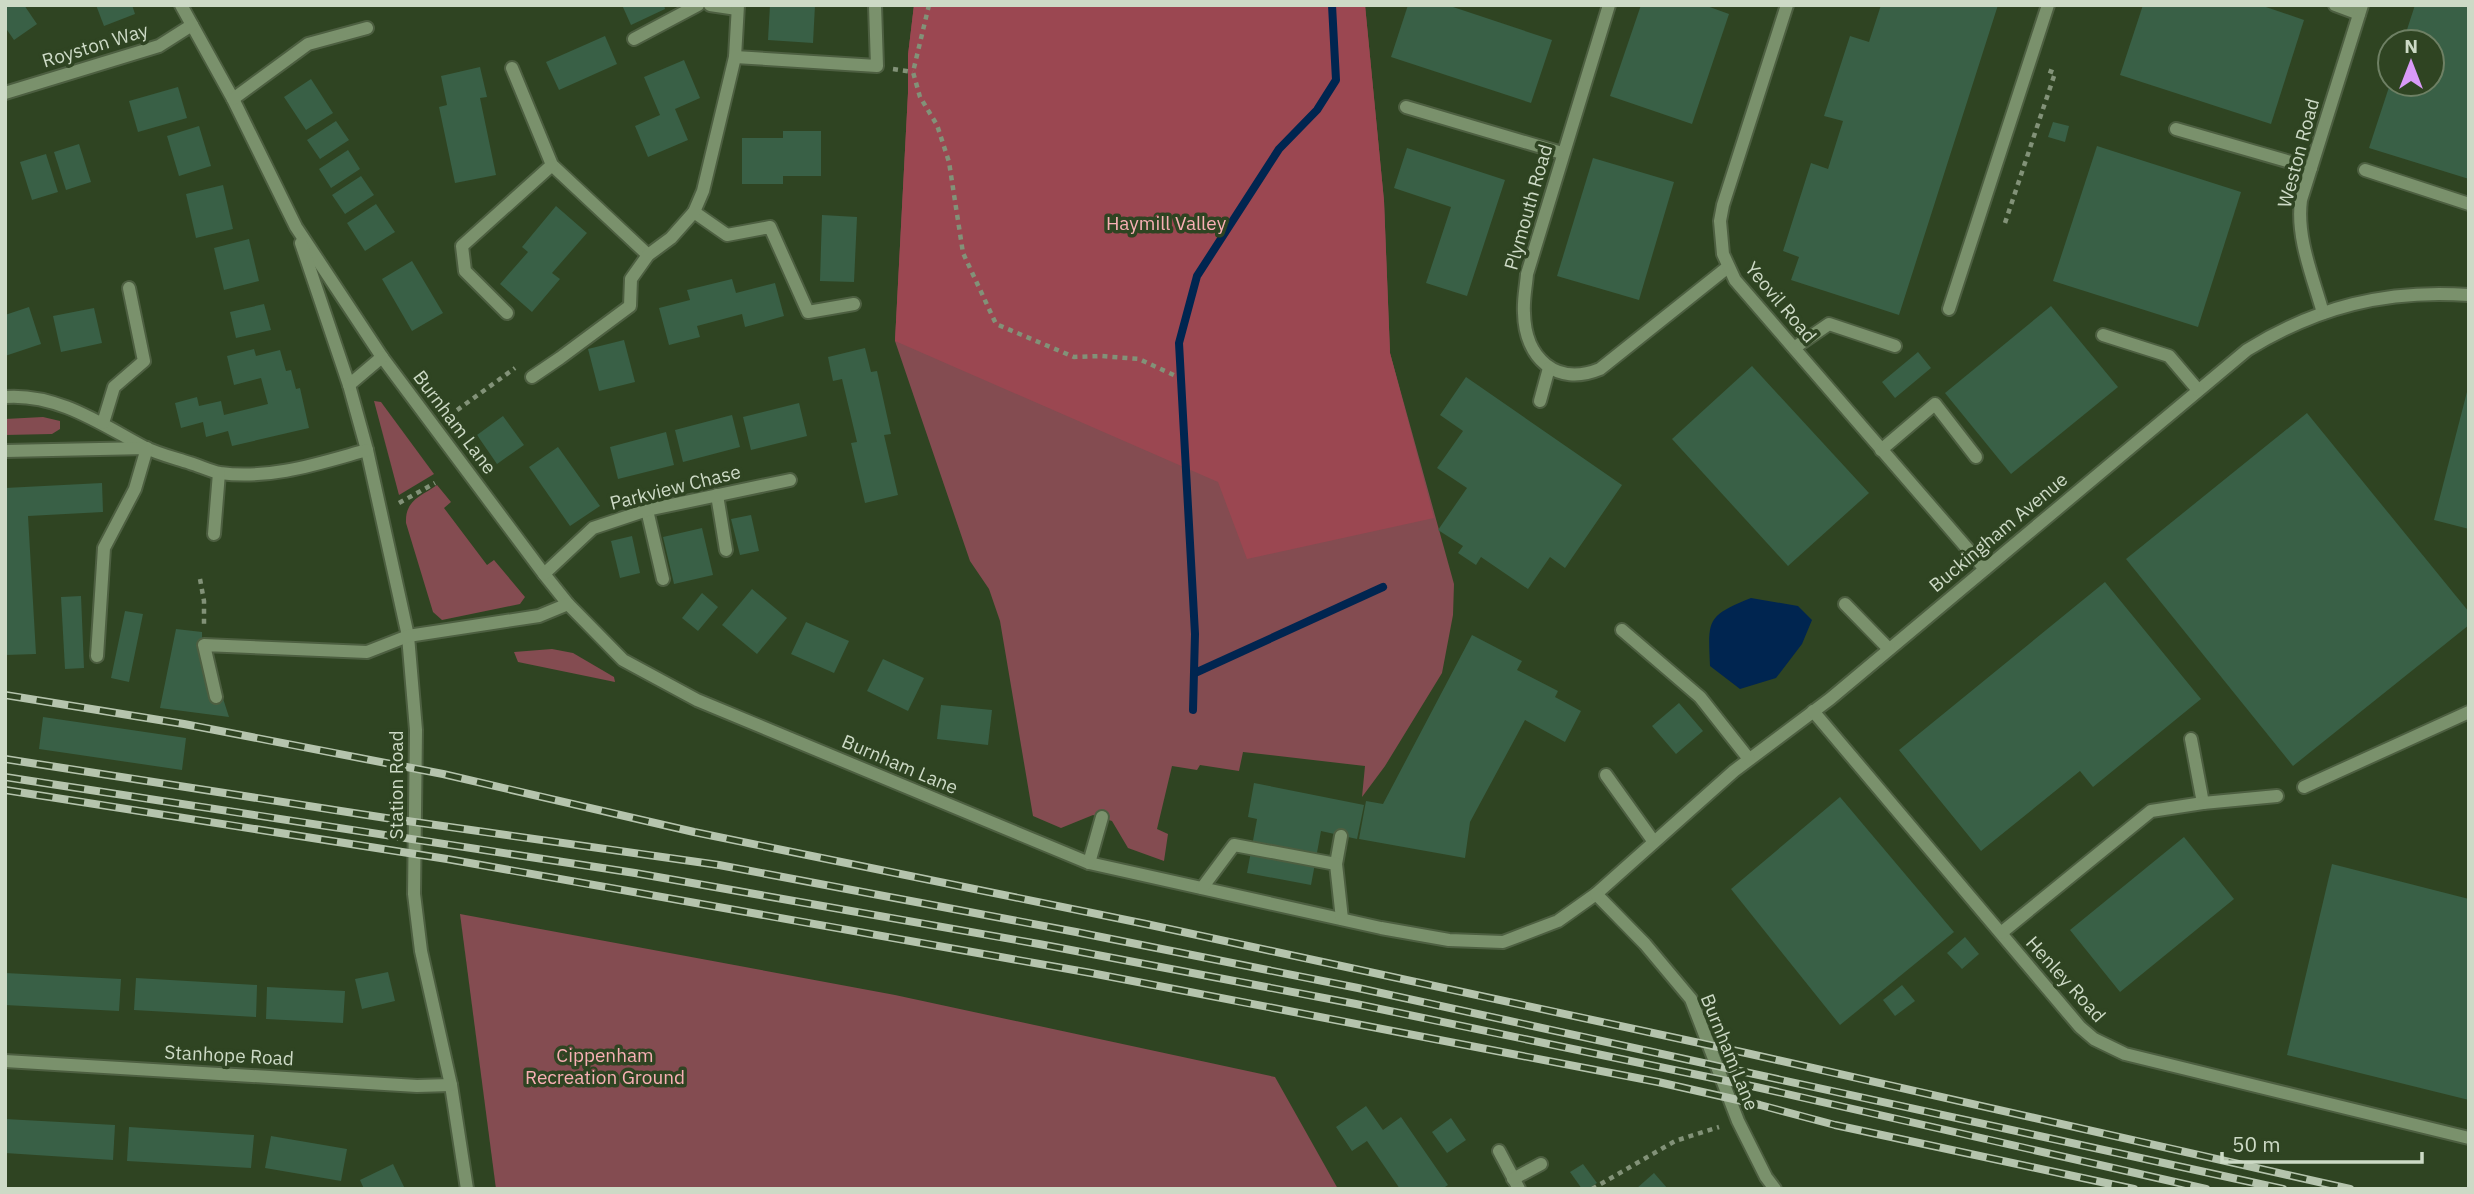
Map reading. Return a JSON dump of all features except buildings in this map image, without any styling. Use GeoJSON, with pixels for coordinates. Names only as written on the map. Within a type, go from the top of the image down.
{"type":"FeatureCollection","features":[{"type":"Feature","properties":{"kind":"street","name":"Burnham Lane"},"geometry":{"type":"LineString","coordinates":[[181,5],[233,99],[296,227],[382,357],[544,574],[568,604],[623,660],[697,700],[1089,863],[1449,940],[1503,942],[1558,920],[1596,894],[1645,944],[1691,999],[1738,1121],[1766,1177],[1775,1189]]}},
{"type":"Feature","properties":{"kind":"street"},"geometry":{"type":"LineString","coordinates":[[634,39],[698,5]]}},
{"type":"Feature","properties":{"kind":"street"},"geometry":{"type":"LineString","coordinates":[[532,377],[631,306],[631,279],[648,255],[671,238],[694,212],[703,191],[735,57],[737,7],[710,5]]}},
{"type":"Feature","properties":{"kind":"street"},"geometry":{"type":"LineString","coordinates":[[735,57],[877,66],[875,5]]}},
{"type":"Feature","properties":{"kind":"street","name":"Yeovil Road"},"geometry":{"type":"LineString","coordinates":[[1787,5],[1726,188],[1720,237],[1728,267],[1735,280],[1984,569]]}},
{"type":"Feature","properties":{"kind":"street"},"geometry":{"type":"LineString","coordinates":[[1949,309],[2048,5]]}},
{"type":"Feature","properties":{"kind":"street"},"geometry":{"type":"LineString","coordinates":[[2335,5],[2360,9]]}},
{"type":"Feature","properties":{"kind":"street","name":"Plymouth Road"},"geometry":{"type":"LineString","coordinates":[[1549,368],[1539,360],[1531,347],[1524,314],[1527,274],[1605,6]]}},
{"type":"Feature","properties":{"kind":"street","name":"Weston Road"},"geometry":{"type":"LineString","coordinates":[[2323,313],[2299,216],[2360,9]]}},
{"type":"Feature","properties":{"kind":"street","name":"Royston Way"},"geometry":{"type":"LineString","coordinates":[[5,93],[159,46],[192,25]]}},
{"type":"Feature","properties":{"kind":"street"},"geometry":{"type":"LineString","coordinates":[[233,99],[308,44],[368,28]]}},
{"type":"Feature","properties":{"kind":"street"},"geometry":{"type":"LineString","coordinates":[[512,68],[552,165],[648,255]]}},
{"type":"Feature","properties":{"kind":"street"},"geometry":{"type":"LineString","coordinates":[[1406,107],[1562,153]]}},
{"type":"Feature","properties":{"kind":"street"},"geometry":{"type":"LineString","coordinates":[[2176,130],[2311,168]]}},
{"type":"Feature","properties":{"kind":"street"},"geometry":{"type":"LineString","coordinates":[[507,313],[465,271],[463,246],[552,165]]}},
{"type":"Feature","properties":{"kind":"street"},"geometry":{"type":"LineString","coordinates":[[2365,170],[2469,204]]}},
{"type":"Feature","properties":{"kind":"street"},"geometry":{"type":"LineString","coordinates":[[694,212],[727,235],[770,227],[808,312],[854,303]]}},
{"type":"Feature","properties":{"kind":"street","name":"Station Road"},"geometry":{"type":"LineString","coordinates":[[296,227],[349,384],[368,450],[408,636],[416,730],[414,894],[421,951],[451,1085],[467,1189]]}},
{"type":"Feature","properties":{"kind":"street"},"geometry":{"type":"LineString","coordinates":[[1540,401],[1549,368],[1562,374],[1577,375],[1601,369],[1728,267]]}},
{"type":"Feature","properties":{"kind":"street"},"geometry":{"type":"LineString","coordinates":[[103,423],[114,387],[144,360],[129,288]]}},
{"type":"Feature","properties":{"kind":"street","name":"Buckingham Avenue"},"geometry":{"type":"LineString","coordinates":[[1596,894],[1749,759],[1814,711],[2198,390],[2257,344],[2277,332],[2323,313],[2373,298],[2400,294],[2469,295]]}},
{"type":"Feature","properties":{"kind":"street"},"geometry":{"type":"LineString","coordinates":[[1794,348],[1829,324],[1895,346]]}},
{"type":"Feature","properties":{"kind":"street"},"geometry":{"type":"LineString","coordinates":[[2103,335],[2169,356],[2198,390]]}},
{"type":"Feature","properties":{"kind":"street"},"geometry":{"type":"LineString","coordinates":[[349,384],[382,357]]}},
{"type":"Feature","properties":{"kind":"street"},"geometry":{"type":"LineString","coordinates":[[5,397],[15,396],[66,406],[147,448],[219,473],[254,474],[290,470],[368,450]]}},
{"type":"Feature","properties":{"kind":"street"},"geometry":{"type":"LineString","coordinates":[[1881,450],[1935,404],[1976,457]]}},
{"type":"Feature","properties":{"kind":"street"},"geometry":{"type":"LineString","coordinates":[[5,451],[147,448]]}},
{"type":"Feature","properties":{"kind":"street"},"geometry":{"type":"LineString","coordinates":[[97,656],[104,548],[135,489],[147,448]]}},
{"type":"Feature","properties":{"kind":"street"},"geometry":{"type":"LineString","coordinates":[[214,534],[219,473]]}},
{"type":"Feature","properties":{"kind":"street","name":"Parkview Chase"},"geometry":{"type":"LineString","coordinates":[[544,574],[593,528],[647,510],[790,480]]}},
{"type":"Feature","properties":{"kind":"street"},"geometry":{"type":"LineString","coordinates":[[717,495],[726,550]]}},
{"type":"Feature","properties":{"kind":"street"},"geometry":{"type":"LineString","coordinates":[[647,510],[663,579]]}},
{"type":"Feature","properties":{"kind":"street"},"geometry":{"type":"LineString","coordinates":[[216,697],[204,645],[367,652],[408,636],[539,616],[568,604]]}},
{"type":"Feature","properties":{"kind":"street"},"geometry":{"type":"LineString","coordinates":[[1845,604],[1889,649]]}},
{"type":"Feature","properties":{"kind":"street"},"geometry":{"type":"LineString","coordinates":[[1622,630],[1700,697],[1749,759]]}},
{"type":"Feature","properties":{"kind":"street","name":"Henley Road"},"geometry":{"type":"LineString","coordinates":[[1814,711],[2080,1027],[2111,1048],[2469,1138]]}},
{"type":"Feature","properties":{"kind":"street"},"geometry":{"type":"LineString","coordinates":[[2304,788],[2469,712]]}},
{"type":"Feature","properties":{"kind":"street"},"geometry":{"type":"LineString","coordinates":[[2191,739],[2203,803]]}},
{"type":"Feature","properties":{"kind":"street"},"geometry":{"type":"LineString","coordinates":[[1606,775],[1654,842]]}},
{"type":"Feature","properties":{"kind":"street"},"geometry":{"type":"LineString","coordinates":[[2001,933],[2151,811],[2277,796]]}},
{"type":"Feature","properties":{"kind":"street"},"geometry":{"type":"LineString","coordinates":[[1089,863],[1102,817]]}},
{"type":"Feature","properties":{"kind":"street"},"geometry":{"type":"LineString","coordinates":[[1341,835],[1336,864],[1342,919]]}},
{"type":"Feature","properties":{"kind":"street"},"geometry":{"type":"LineString","coordinates":[[1202,888],[1234,845],[1336,864]]}},
{"type":"Feature","properties":{"kind":"street","name":"Stanhope Road"},"geometry":{"type":"LineString","coordinates":[[5,1061],[417,1086],[451,1085]]}},
{"type":"Feature","properties":{"kind":"street"},"geometry":{"type":"LineString","coordinates":[[1499,1151],[1516,1184],[1541,1164]]}},
{"type":"Feature","properties":{"kind":"path"},"geometry":{"type":"LineString","coordinates":[[929,5],[910,72],[920,97],[937,125],[949,162],[963,253],[996,324],[1074,357],[1139,359],[1178,377]]}},
{"type":"Feature","properties":{"kind":"path"},"geometry":{"type":"LineString","coordinates":[[381,513],[435,483]]}},
{"type":"Feature","properties":{"kind":"path"},"geometry":{"type":"LineString","coordinates":[[200,579],[204,601],[204,634]]}},
{"type":"Feature","properties":{"kind":"path"},"geometry":{"type":"LineString","coordinates":[[1592,1189],[1675,1141],[1738,1121]]}},
{"type":"Feature","properties":{"kind":"green space","name":"Haymill Valley"},"geometry":{"type":"Polygon","coordinates":[[[914,5],[1365,5],[1384,201],[1390,353],[1454,584],[1453,615],[1442,673],[1385,766],[1362,797],[1365,766],[1243,752],[1239,771],[1200,765],[1197,770],[1172,766],[1157,829],[1168,834],[1164,861],[1128,848],[1112,821],[1093,815],[1061,828],[1033,816],[1000,621],[989,589],[970,561],[895,341],[908,55],[914,5]]]}},
{"type":"Feature","properties":{"kind":"green space","name":"Haymill Valley"},"geometry":{"type":"Polygon","coordinates":[[[914,5],[1365,5],[1384,201],[1390,353],[1434,518],[1247,559],[1218,482],[895,341],[908,55],[914,5]]]}},
{"type":"Feature","properties":{"kind":"green space"},"geometry":{"type":"Polygon","coordinates":[[[374,401],[381,402],[434,474],[399,495],[374,401]]]}},
{"type":"Feature","properties":{"kind":"green space"},"geometry":{"type":"Polygon","coordinates":[[[43,417],[60,421],[60,429],[52,434],[5,435],[5,419],[43,417]]]}},
{"type":"Feature","properties":{"kind":"green space"},"geometry":{"type":"Polygon","coordinates":[[[437,485],[451,502],[444,508],[487,565],[494,560],[525,597],[520,604],[442,620],[433,612],[406,523],[406,515],[419,496],[437,485]]]}},
{"type":"Feature","properties":{"kind":"green space"},"geometry":{"type":"Polygon","coordinates":[[[552,649],[573,653],[614,677],[615,682],[518,662],[514,652],[552,649]]]}},
{"type":"Feature","properties":{"kind":"green space","name":"Cippenham Recreation Ground"},"geometry":{"type":"Polygon","coordinates":[[[460,914],[895,995],[1275,1077],[1338,1189],[496,1189],[460,914]]]}},
{"type":"Feature","properties":{"kind":"water"},"geometry":{"type":"Polygon","coordinates":[[[1751,598],[1798,606],[1812,620],[1802,644],[1776,678],[1740,689],[1710,666],[1710,629],[1718,615],[1751,598]]]}},
{"type":"Feature","properties":{"kind":"waterway"},"geometry":{"type":"LineString","coordinates":[[1193,710],[1195,634],[1179,343],[1197,276],[1279,149],[1317,110],[1336,80],[1332,5]]}},
{"type":"Feature","properties":{"kind":"waterway"},"geometry":{"type":"LineString","coordinates":[[1195,673],[1383,587]]}},
{"type":"Feature","properties":{"kind":"railway"},"geometry":{"type":"LineString","coordinates":[[5,695],[184,724],[443,774],[694,832],[1146,924],[1746,1053],[2350,1189]]}},
{"type":"Feature","properties":{"kind":"railway"},"geometry":{"type":"LineString","coordinates":[[5,759],[386,818],[719,865],[1076,932],[1358,988],[2283,1189]]}},
{"type":"Feature","properties":{"kind":"railway"},"geometry":{"type":"LineString","coordinates":[[5,777],[635,873],[1039,944],[1356,1004],[1756,1087],[2206,1189]]}},
{"type":"Feature","properties":{"kind":"railway"},"geometry":{"type":"LineString","coordinates":[[5,790],[447,859],[1091,973],[1658,1082],[1835,1125],[2134,1189]]}}]}
